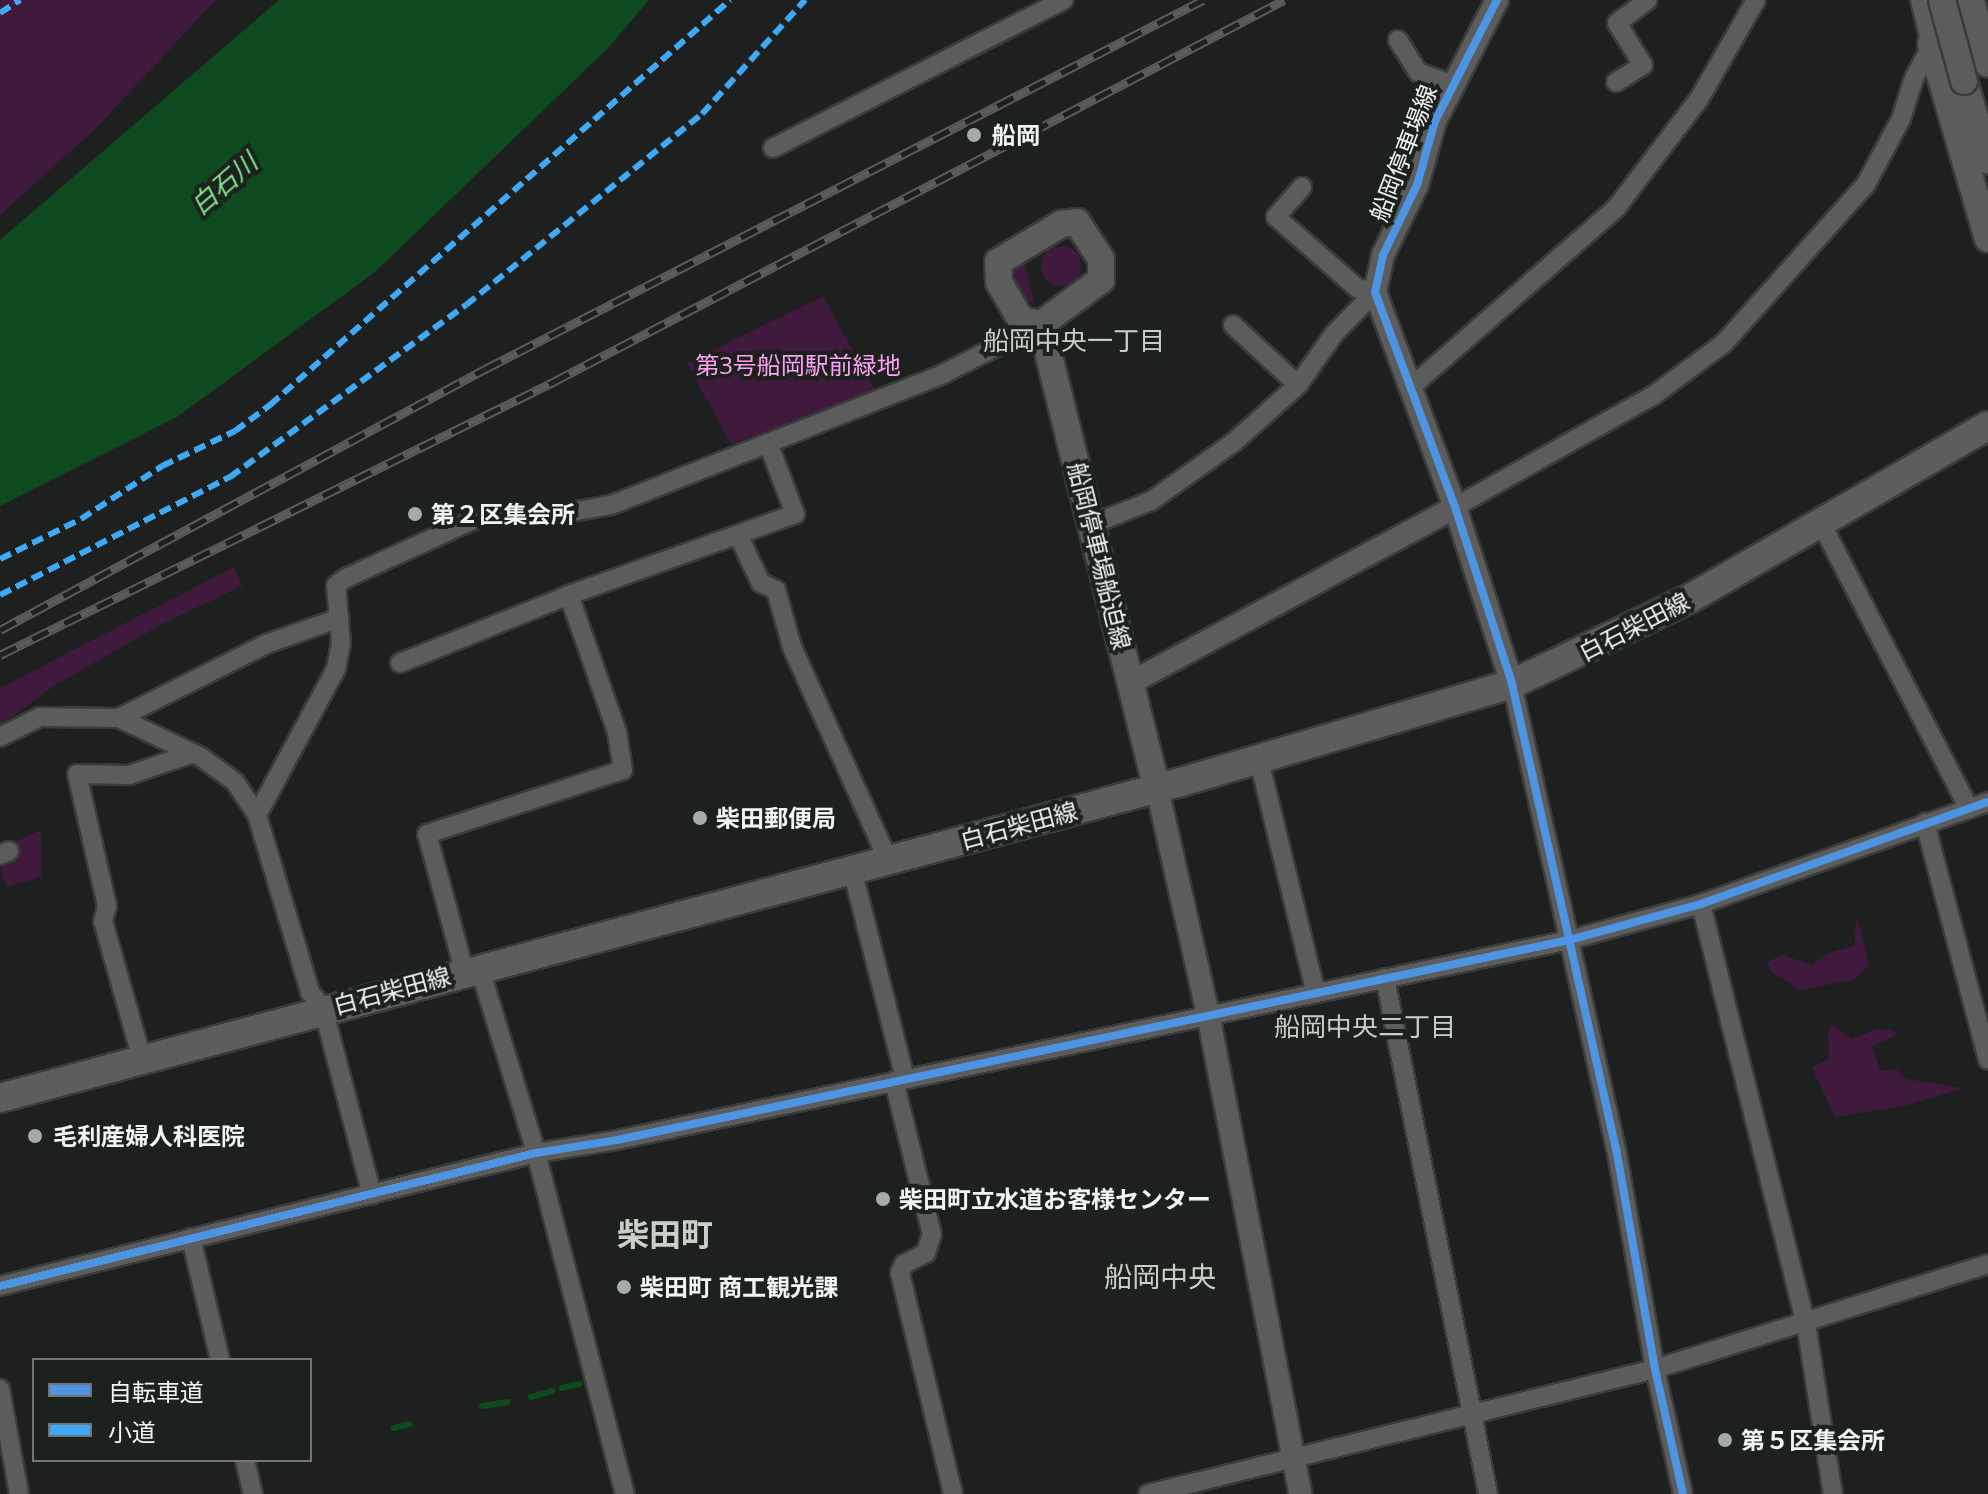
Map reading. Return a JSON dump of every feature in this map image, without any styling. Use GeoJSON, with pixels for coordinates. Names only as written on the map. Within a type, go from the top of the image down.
{"type":"FeatureCollection","features":[{"type":"Feature","properties":{"kind":"main road"},"geometry":{"type":"LineString","coordinates":[[1942,0],[1988,160]]}},
{"type":"Feature","properties":{"kind":"main road"},"geometry":{"type":"LineString","coordinates":[[1971,0],[1988,64]]}},
{"type":"Feature","properties":{"kind":"main road"},"geometry":{"type":"LineString","coordinates":[[1931,44],[1988,239]]}},
{"type":"Feature","properties":{"kind":"main road","name":"船岡停車場船迫線"},"geometry":{"type":"LineString","coordinates":[[1041,324],[1157,788]]}},
{"type":"Feature","properties":{"kind":"main road","name":"白石柴田線"},"geometry":{"type":"LineString","coordinates":[[0,1098],[472,968],[1157,788],[1512,684],[1689,599],[1988,426]]}},
{"type":"Feature","properties":{"kind":"street"},"geometry":{"type":"LineString","coordinates":[[773,148],[1064,0]]}},
{"type":"Feature","properties":{"kind":"street","name":"船岡停車場線"},"geometry":{"type":"LineString","coordinates":[[1375,292],[1383,255],[1417,185],[1451,84],[1497,0]]}},
{"type":"Feature","properties":{"kind":"street"},"geometry":{"type":"LineString","coordinates":[[1616,82],[1643,65],[1617,23],[1647,0]]}},
{"type":"Feature","properties":{"kind":"street"},"geometry":{"type":"LineString","coordinates":[[1411,387],[1617,207],[1699,99],[1756,0]]}},
{"type":"Feature","properties":{"kind":"street"},"geometry":{"type":"LineString","coordinates":[[1920,0],[1931,44]]}},
{"type":"Feature","properties":{"kind":"street"},"geometry":{"type":"LineString","coordinates":[[1132,682],[1654,395],[1724,343],[1866,184],[1901,119],[1931,44],[1957,0]]}},
{"type":"Feature","properties":{"kind":"street"},"geometry":{"type":"LineString","coordinates":[[1398,40],[1418,72],[1451,84]]}},
{"type":"Feature","properties":{"kind":"street"},"geometry":{"type":"LineString","coordinates":[[1302,187],[1276,217],[1357,288],[1375,292]]}},
{"type":"Feature","properties":{"kind":"street"},"geometry":{"type":"LineString","coordinates":[[1375,292],[1455,507],[1512,684],[1616,1148],[1655,1369],[1683,1494]]}},
{"type":"Feature","properties":{"kind":"street"},"geometry":{"type":"LineString","coordinates":[[1093,524],[1151,501],[1234,442],[1298,385],[1334,334],[1375,292]]}},
{"type":"Feature","properties":{"kind":"street"},"geometry":{"type":"LineString","coordinates":[[257,815],[331,682],[341,643],[336,585],[439,532],[493,513],[544,517],[587,512],[984,357],[1041,324]]}},
{"type":"Feature","properties":{"kind":"street"},"geometry":{"type":"LineString","coordinates":[[1233,325],[1298,385]]}},
{"type":"Feature","properties":{"kind":"street"},"geometry":{"type":"LineString","coordinates":[[400,663],[569,595],[795,514],[768,443]]}},
{"type":"Feature","properties":{"kind":"street"},"geometry":{"type":"LineString","coordinates":[[1821,523],[1969,809]]}},
{"type":"Feature","properties":{"kind":"street"},"geometry":{"type":"LineString","coordinates":[[738,535],[761,583],[776,590],[792,647],[888,860]]}},
{"type":"Feature","properties":{"kind":"street"},"geometry":{"type":"LineString","coordinates":[[569,595],[617,732],[623,770],[427,834],[536,1153],[625,1494]]}},
{"type":"Feature","properties":{"kind":"street"},"geometry":{"type":"LineString","coordinates":[[119,718],[266,644],[340,618]]}},
{"type":"Feature","properties":{"kind":"street"},"geometry":{"type":"LineString","coordinates":[[0,737],[40,717],[71,713],[119,718],[190,754],[235,782],[257,815],[310,992],[323,1008],[372,1195]]}},
{"type":"Feature","properties":{"kind":"street"},"geometry":{"type":"LineString","coordinates":[[142,1059],[103,921],[107,906],[77,774],[129,775],[190,754]]}},
{"type":"Feature","properties":{"kind":"street"},"geometry":{"type":"LineString","coordinates":[[1259,760],[1316,993]]}},
{"type":"Feature","properties":{"kind":"street"},"geometry":{"type":"LineString","coordinates":[[1157,788],[1208,1014],[1300,1494]]}},
{"type":"Feature","properties":{"kind":"street"},"geometry":{"type":"LineString","coordinates":[[0,1286],[536,1153],[1569,940],[1701,904],[1988,802]]}},
{"type":"Feature","properties":{"kind":"street"},"geometry":{"type":"LineString","coordinates":[[1925,823],[1988,1060]]}},
{"type":"Feature","properties":{"kind":"street"},"geometry":{"type":"LineString","coordinates":[[852,869],[932,1234],[926,1253],[904,1264],[900,1273],[953,1494]]}},
{"type":"Feature","properties":{"kind":"street"},"geometry":{"type":"LineString","coordinates":[[1701,904],[1806,1324],[1833,1494]]}},
{"type":"Feature","properties":{"kind":"street"},"geometry":{"type":"LineString","coordinates":[[1385,978],[1488,1494]]}},
{"type":"Feature","properties":{"kind":"street"},"geometry":{"type":"LineString","coordinates":[[191,1238],[220,1358]]}},
{"type":"Feature","properties":{"kind":"street"},"geometry":{"type":"LineString","coordinates":[[1148,1494],[1655,1369],[1806,1324],[1988,1264]]}},
{"type":"Feature","properties":{"kind":"street"},"geometry":{"type":"LineString","coordinates":[[0,1389],[19,1494]]}},
{"type":"Feature","properties":{"kind":"street"},"geometry":{"type":"LineString","coordinates":[[245,1462],[253,1494]]}},
{"type":"Feature","properties":{"kind":"green space"},"geometry":{"type":"Polygon","coordinates":[[[0,0],[216,0],[94,130],[0,215],[0,0]]]}},
{"type":"Feature","properties":{"kind":"green space"},"geometry":{"type":"Polygon","coordinates":[[[1061,246],[1075,252],[1081,266],[1075,280],[1061,286],[1047,280],[1041,266],[1047,252],[1061,246]]]}},
{"type":"Feature","properties":{"kind":"green space"},"geometry":{"type":"Polygon","coordinates":[[[1024,260],[1034,304],[1020,297],[1010,275],[1013,265],[1024,260]]]}},
{"type":"Feature","properties":{"kind":"green space","name":"第3号船岡駅前緑地"},"geometry":{"type":"Polygon","coordinates":[[[823,296],[876,392],[731,444],[687,363],[823,296]]]}},
{"type":"Feature","properties":{"kind":"green space"},"geometry":{"type":"Polygon","coordinates":[[[234,567],[242,586],[162,624],[54,686],[0,725],[0,688],[234,567]]]}},
{"type":"Feature","properties":{"kind":"green space"},"geometry":{"type":"Polygon","coordinates":[[[41,830],[41,877],[6,887],[0,865],[19,855],[13,843],[41,830]]]}},
{"type":"Feature","properties":{"kind":"green space"},"geometry":{"type":"Polygon","coordinates":[[[1857,915],[1869,965],[1854,980],[1800,990],[1772,972],[1767,962],[1783,955],[1812,965],[1828,953],[1854,946],[1857,915]]]}},
{"type":"Feature","properties":{"kind":"green space"},"geometry":{"type":"Polygon","coordinates":[[[1833,1025],[1852,1039],[1877,1029],[1892,1030],[1898,1034],[1872,1047],[1881,1071],[1896,1069],[1906,1079],[1964,1088],[1904,1106],[1835,1117],[1812,1068],[1829,1058],[1828,1031],[1833,1025]]]}},
{"type":"Feature","properties":{"kind":"water","name":"白石川"},"geometry":{"type":"Polygon","coordinates":[[[279,0],[649,0],[608,48],[375,272],[177,417],[0,506],[0,240],[279,0]]]}},
{"type":"Feature","properties":{"kind":"waterway"},"geometry":{"type":"LineString","coordinates":[[562,1388],[580,1384]]}},
{"type":"Feature","properties":{"kind":"waterway"},"geometry":{"type":"LineString","coordinates":[[531,1397],[552,1391]]}},
{"type":"Feature","properties":{"kind":"waterway"},"geometry":{"type":"LineString","coordinates":[[482,1406],[508,1402]]}},
{"type":"Feature","properties":{"kind":"waterway"},"geometry":{"type":"LineString","coordinates":[[394,1428],[410,1424]]}},
{"type":"Feature","properties":{"kind":"railway"},"geometry":{"type":"LineString","coordinates":[[0,630],[485,369],[1203,0]]}},
{"type":"Feature","properties":{"kind":"railway"},"geometry":{"type":"LineString","coordinates":[[0,655],[553,382],[1284,0]]}},
{"type":"Feature","properties":{"kind":"marked path"},"geometry":{"type":"LineString","coordinates":[[0,13],[20,0]]}},
{"type":"Feature","properties":{"kind":"marked path"},"geometry":{"type":"LineString","coordinates":[[0,559],[81,519],[162,466],[235,431],[270,405],[730,0]]}},
{"type":"Feature","properties":{"kind":"marked path"},"geometry":{"type":"LineString","coordinates":[[0,595],[230,477],[466,305],[702,114],[805,0]]}},
{"type":"Feature","properties":{"kind":"cycle path"},"geometry":{"type":"LineString","coordinates":[[1497,0],[1435,121],[1417,185],[1383,255],[1375,292],[1455,507],[1512,684],[1616,1148],[1655,1369],[1683,1494]]}},
{"type":"Feature","properties":{"kind":"cycle path"},"geometry":{"type":"LineString","coordinates":[[0,1286],[536,1153],[617,1140],[1569,940],[1701,904],[1988,802]]}},
{"type":"Feature","properties":{"kind":"place","name":"船岡"},"geometry":{"type":"Point","coordinates":[974,135]}},
{"type":"Feature","properties":{"kind":"place","name":"第２区集会所"},"geometry":{"type":"Point","coordinates":[415,514]}},
{"type":"Feature","properties":{"kind":"place","name":"柴田郵便局"},"geometry":{"type":"Point","coordinates":[700,818]}},
{"type":"Feature","properties":{"kind":"place","name":"毛利産婦人科医院"},"geometry":{"type":"Point","coordinates":[35,1136]}},
{"type":"Feature","properties":{"kind":"place","name":"柴田町立水道お客様センター"},"geometry":{"type":"Point","coordinates":[883,1199]}},
{"type":"Feature","properties":{"kind":"place","name":"柴田町 商工観光課"},"geometry":{"type":"Point","coordinates":[624,1287]}},
{"type":"Feature","properties":{"kind":"place","name":"第５区集会所"},"geometry":{"type":"Point","coordinates":[1725,1440]}},
{"type":"Feature","properties":{"kind":"district","name":"船岡中央一丁目"},"geometry":{"type":"Point","coordinates":[1074,341]}},
{"type":"Feature","properties":{"kind":"district","name":"船岡中央二丁目"},"geometry":{"type":"Point","coordinates":[1365,1027]}},
{"type":"Feature","properties":{"kind":"district","name":"柴田町"},"geometry":{"type":"Point","coordinates":[665,1234]}},
{"type":"Feature","properties":{"kind":"district","name":"船岡中央"},"geometry":{"type":"Point","coordinates":[1160,1276]}}]}
